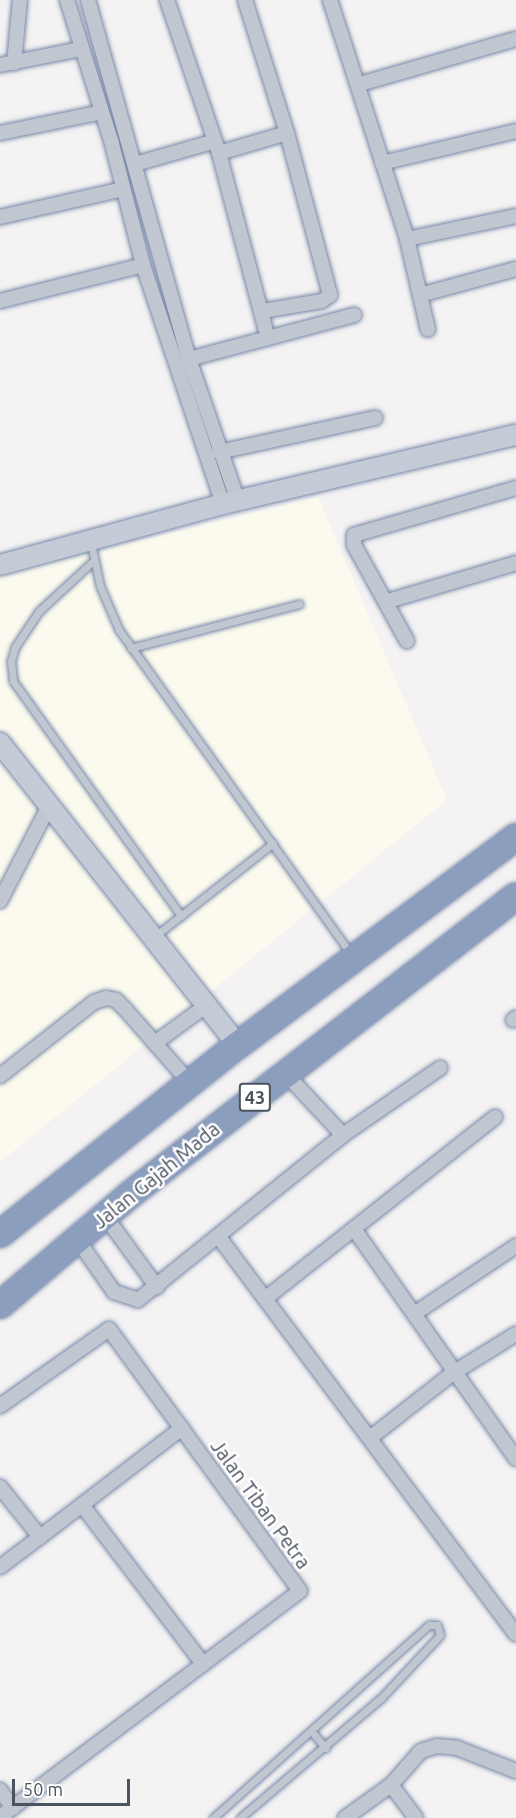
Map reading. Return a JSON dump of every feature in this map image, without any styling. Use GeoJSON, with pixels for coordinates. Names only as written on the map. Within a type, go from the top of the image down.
{"type":"FeatureCollection","features":[{"type":"Feature","properties":{"kind":"highway","name":"43"},"geometry":{"type":"LineString","coordinates":[[0,1234],[238,1045],[516,837]]}},
{"type":"Feature","properties":{"kind":"highway","name":"Jalan Gajah Mada"},"geometry":{"type":"LineString","coordinates":[[0,1305],[105,1216],[285,1073],[516,896]]}},
{"type":"Feature","properties":{"kind":"street"},"geometry":{"type":"LineString","coordinates":[[20,0],[7,64],[81,49]]}},
{"type":"Feature","properties":{"kind":"street"},"geometry":{"type":"LineString","coordinates":[[67,0],[102,112],[143,265],[230,503]]}},
{"type":"Feature","properties":{"kind":"street"},"geometry":{"type":"LineString","coordinates":[[88,0],[189,359],[219,452],[230,503]]}},
{"type":"Feature","properties":{"kind":"street"},"geometry":{"type":"LineString","coordinates":[[167,0],[217,147],[268,338]]}},
{"type":"Feature","properties":{"kind":"street"},"geometry":{"type":"LineString","coordinates":[[245,0],[287,133],[330,295],[322,301],[262,312]]}},
{"type":"Feature","properties":{"kind":"street"},"geometry":{"type":"LineString","coordinates":[[330,0],[360,84],[381,163],[407,239],[428,330]]}},
{"type":"Feature","properties":{"kind":"street"},"geometry":{"type":"LineString","coordinates":[[360,84],[516,39]]}},
{"type":"Feature","properties":{"kind":"street"},"geometry":{"type":"LineString","coordinates":[[0,133],[102,112]]}},
{"type":"Feature","properties":{"kind":"street"},"geometry":{"type":"LineString","coordinates":[[381,163],[516,131]]}},
{"type":"Feature","properties":{"kind":"street"},"geometry":{"type":"LineString","coordinates":[[135,164],[287,133]]}},
{"type":"Feature","properties":{"kind":"street"},"geometry":{"type":"LineString","coordinates":[[0,217],[123,189]]}},
{"type":"Feature","properties":{"kind":"street"},"geometry":{"type":"LineString","coordinates":[[407,239],[516,216]]}},
{"type":"Feature","properties":{"kind":"street"},"geometry":{"type":"LineString","coordinates":[[0,301],[143,265]]}},
{"type":"Feature","properties":{"kind":"street"},"geometry":{"type":"LineString","coordinates":[[420,295],[516,269]]}},
{"type":"Feature","properties":{"kind":"street"},"geometry":{"type":"LineString","coordinates":[[189,359],[354,315]]}},
{"type":"Feature","properties":{"kind":"street"},"geometry":{"type":"LineString","coordinates":[[219,452],[375,418]]}},
{"type":"Feature","properties":{"kind":"street"},"geometry":{"type":"LineString","coordinates":[[0,565],[230,503],[516,435]]}},
{"type":"Feature","properties":{"kind":"street"},"geometry":{"type":"LineString","coordinates":[[407,641],[388,600],[354,545],[354,535],[516,488]]}},
{"type":"Feature","properties":{"kind":"street"},"geometry":{"type":"LineString","coordinates":[[388,600],[516,563]]}},
{"type":"Feature","properties":{"kind":"street"},"geometry":{"type":"LineString","coordinates":[[0,743],[48,808],[155,936],[238,1045]]}},
{"type":"Feature","properties":{"kind":"street"},"geometry":{"type":"LineString","coordinates":[[0,901],[48,808]]}},
{"type":"Feature","properties":{"kind":"street"},"geometry":{"type":"LineString","coordinates":[[0,1076],[94,1002],[106,998],[116,1000],[190,1084]]}},
{"type":"Feature","properties":{"kind":"street"},"geometry":{"type":"LineString","coordinates":[[155,1043],[207,1005]]}},
{"type":"Feature","properties":{"kind":"street"},"geometry":{"type":"LineString","coordinates":[[78,1239],[114,1292],[123,1298],[138,1300],[157,1287],[343,1134],[440,1068]]}},
{"type":"Feature","properties":{"kind":"street"},"geometry":{"type":"LineString","coordinates":[[285,1073],[343,1134]]}},
{"type":"Feature","properties":{"kind":"street"},"geometry":{"type":"LineString","coordinates":[[266,1298],[495,1116]]}},
{"type":"Feature","properties":{"kind":"street"},"geometry":{"type":"LineString","coordinates":[[105,1216],[157,1287]]}},
{"type":"Feature","properties":{"kind":"street"},"geometry":{"type":"LineString","coordinates":[[354,1229],[516,1460]]}},
{"type":"Feature","properties":{"kind":"street"},"geometry":{"type":"LineString","coordinates":[[219,1236],[516,1634]]}},
{"type":"Feature","properties":{"kind":"street"},"geometry":{"type":"LineString","coordinates":[[414,1314],[516,1246]]}},
{"type":"Feature","properties":{"kind":"street","name":"Jalan Tiban Petra"},"geometry":{"type":"LineString","coordinates":[[0,1406],[109,1329],[300,1591],[0,1817]]}},
{"type":"Feature","properties":{"kind":"street"},"geometry":{"type":"LineString","coordinates":[[370,1438],[453,1373],[516,1334]]}},
{"type":"Feature","properties":{"kind":"street"},"geometry":{"type":"LineString","coordinates":[[0,1568],[182,1428]]}},
{"type":"Feature","properties":{"kind":"street"},"geometry":{"type":"LineString","coordinates":[[0,1487],[40,1537]]}},
{"type":"Feature","properties":{"kind":"street"},"geometry":{"type":"LineString","coordinates":[[82,1505],[203,1664]]}},
{"type":"Feature","properties":{"kind":"street"},"geometry":{"type":"LineString","coordinates":[[345,1818],[391,1785],[421,1751],[436,1746],[457,1748],[516,1771]]}},
{"type":"Feature","properties":{"kind":"street"},"geometry":{"type":"LineString","coordinates":[[391,1785],[416,1818]]}},
{"type":"Feature","properties":{"kind":"street"},"geometry":{"type":"LineString","coordinates":[[0,1790],[13,1808]]}},
{"type":"Feature","properties":{"kind":"lane"},"geometry":{"type":"LineString","coordinates":[[91,540],[92,562],[105,601],[131,648],[354,957]]}},
{"type":"Feature","properties":{"kind":"lane"},"geometry":{"type":"LineString","coordinates":[[92,562],[56,592],[33,620],[11,661],[13,681],[181,916]]}},
{"type":"Feature","properties":{"kind":"lane"},"geometry":{"type":"LineString","coordinates":[[131,648],[299,604]]}},
{"type":"Feature","properties":{"kind":"lane"},"geometry":{"type":"LineString","coordinates":[[155,936],[273,843]]}},
{"type":"Feature","properties":{"kind":"lane"},"geometry":{"type":"LineString","coordinates":[[213,1818],[312,1732],[429,1625],[437,1624],[440,1635],[411,1667],[326,1748],[240,1818]]}},
{"type":"Feature","properties":{"kind":"lane"},"geometry":{"type":"LineString","coordinates":[[312,1732],[326,1748]]}},
{"type":"Feature","properties":{"kind":"shaded area"},"geometry":{"type":"Polygon","coordinates":[[[318,497],[447,800],[0,1162],[0,575],[318,497]]]}}]}
